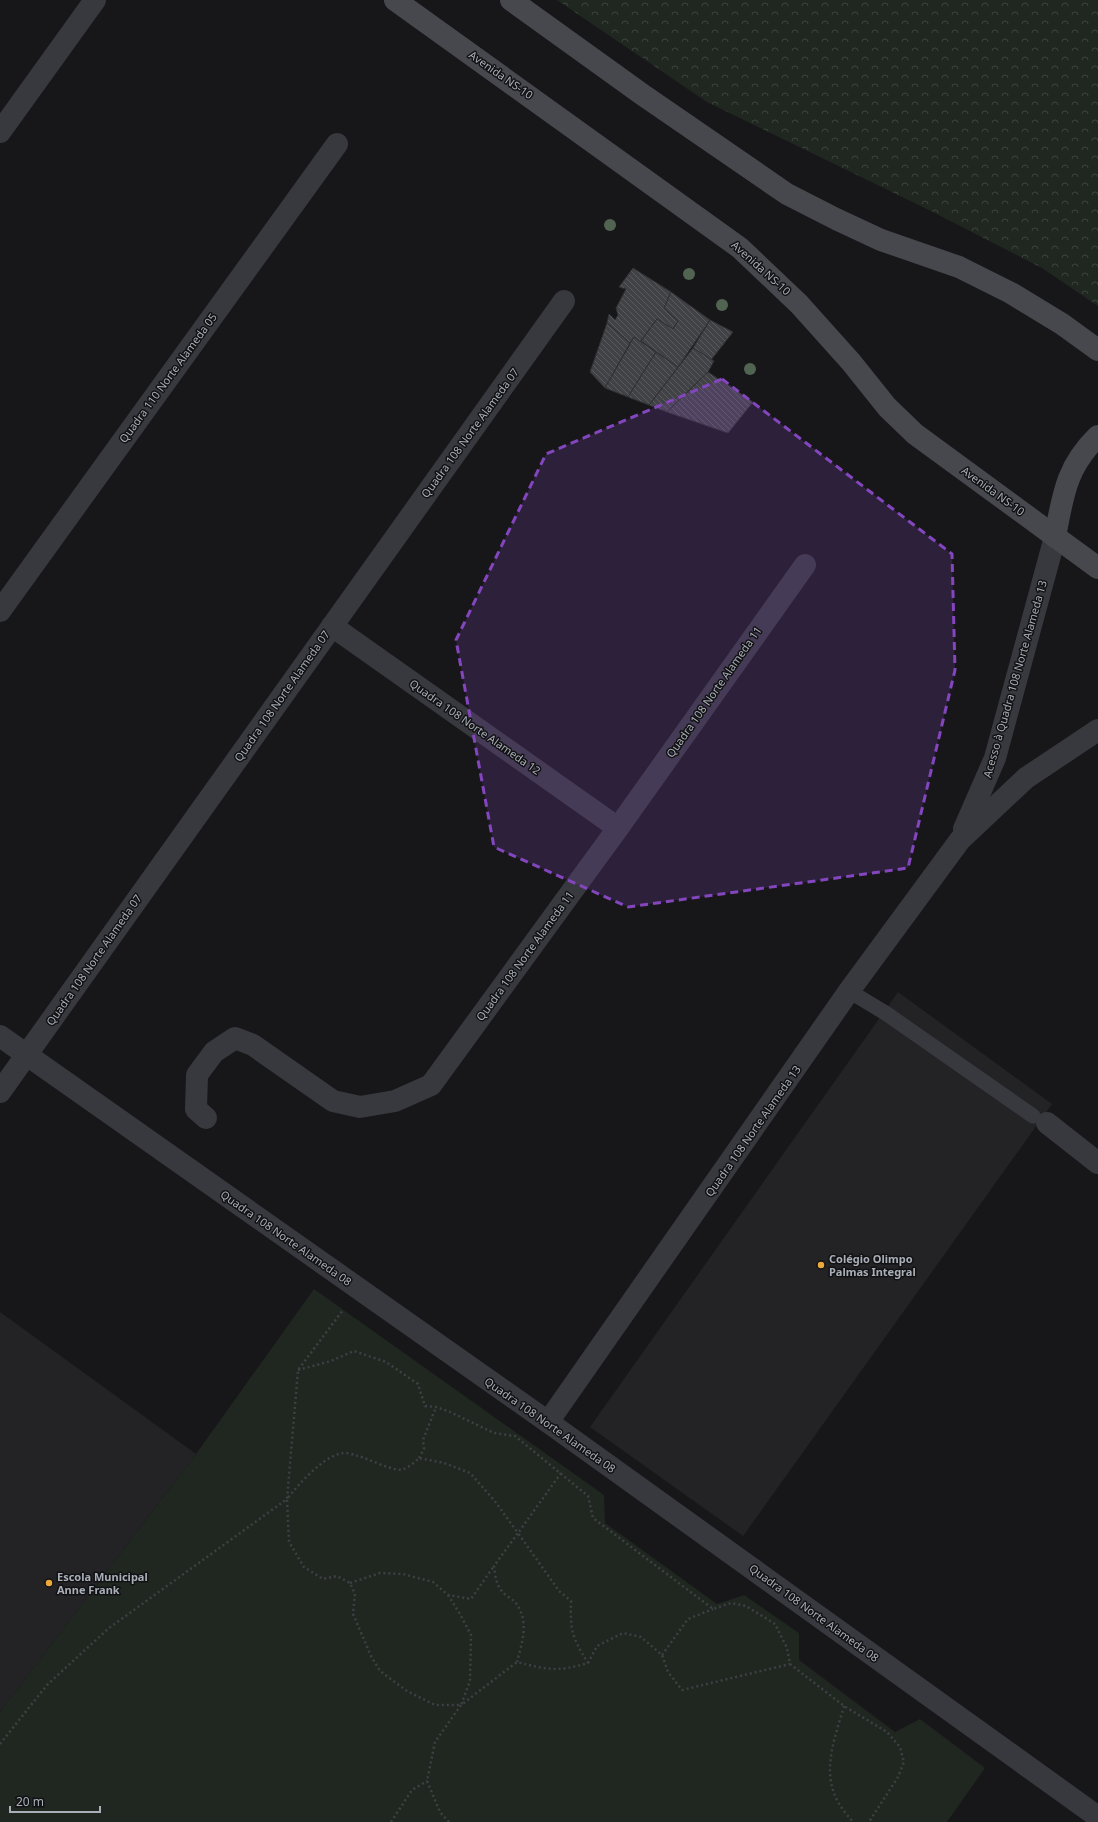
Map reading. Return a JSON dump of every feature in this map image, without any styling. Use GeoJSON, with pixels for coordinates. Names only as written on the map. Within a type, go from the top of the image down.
{"type":"FeatureCollection","features":[{"type":"Feature","properties":{"kind":"street"},"geometry":{"type":"LineString","coordinates":[[0,132],[95,0]]}},
{"type":"Feature","properties":{"kind":"street","name":"Avenida NS-10"},"geometry":{"type":"LineString","coordinates":[[395,0],[740,248],[799,304],[851,362],[887,407],[915,434],[1098,568]]}},
{"type":"Feature","properties":{"kind":"street"},"geometry":{"type":"LineString","coordinates":[[511,0],[643,95],[787,194],[868,234],[959,267],[1011,293],[1062,324],[1098,350]]}},
{"type":"Feature","properties":{"kind":"street","name":"Quadra 110 Norte Alameda 05"},"geometry":{"type":"LineString","coordinates":[[0,611],[336,144]]}},
{"type":"Feature","properties":{"kind":"street","name":"Quadra 108 Norte Alameda 07"},"geometry":{"type":"LineString","coordinates":[[0,1092],[564,301]]}},
{"type":"Feature","properties":{"kind":"street"},"geometry":{"type":"LineString","coordinates":[[1055,537],[1071,470],[1083,451],[1098,436]]}},
{"type":"Feature","properties":{"kind":"street","name":"Acesso à Quadra 108 Norte Alameda 13"},"geometry":{"type":"LineString","coordinates":[[960,840],[995,758],[1055,537]]}},
{"type":"Feature","properties":{"kind":"street","name":"Quadra 108 Norte Alameda 11"},"geometry":{"type":"LineString","coordinates":[[206,1118],[196,1109],[197,1075],[214,1052],[236,1038],[253,1045],[333,1101],[360,1106],[395,1101],[431,1085],[618,828],[805,565]]}},
{"type":"Feature","properties":{"kind":"street","name":"Quadra 108 Norte Alameda 12"},"geometry":{"type":"LineString","coordinates":[[332,626],[618,828]]}},
{"type":"Feature","properties":{"kind":"street"},"geometry":{"type":"LineString","coordinates":[[960,840],[1026,778],[1098,730]]}},
{"type":"Feature","properties":{"kind":"street","name":"Quadra 108 Norte Alameda 13"},"geometry":{"type":"LineString","coordinates":[[548,1422],[849,992],[960,840]]}},
{"type":"Feature","properties":{"kind":"street","name":"Quadra 108 Norte Alameda 08"},"geometry":{"type":"LineString","coordinates":[[0,1036],[548,1422],[1096,1813]]}},
{"type":"Feature","properties":{"kind":"street"},"geometry":{"type":"LineString","coordinates":[[1040,1120],[1098,1163]]}},
{"type":"Feature","properties":{"kind":"lane"},"geometry":{"type":"LineString","coordinates":[[849,992],[887,1014],[1040,1120]]}},
{"type":"Feature","properties":{"kind":"path"},"geometry":{"type":"LineString","coordinates":[[343,1310],[298,1370],[286,1499],[289,1542],[304,1567],[323,1579],[337,1576],[350,1583],[355,1594],[353,1614],[371,1656],[380,1671],[407,1691],[435,1705],[461,1705],[517,1662],[524,1636],[523,1616],[515,1602],[500,1590],[494,1566]]}},
{"type":"Feature","properties":{"kind":"path"},"geometry":{"type":"LineString","coordinates":[[298,1370],[354,1351],[386,1362],[418,1384],[425,1406],[436,1407],[494,1434],[515,1436],[588,1496],[593,1518],[713,1609]]}},
{"type":"Feature","properties":{"kind":"path"},"geometry":{"type":"LineString","coordinates":[[0,1744],[47,1685],[109,1628],[286,1499],[301,1482],[330,1458],[344,1452],[379,1462],[393,1470],[404,1469],[419,1458],[424,1449],[423,1440],[436,1407]]}},
{"type":"Feature","properties":{"kind":"path"},"geometry":{"type":"LineString","coordinates":[[419,1458],[444,1463],[470,1472],[494,1500],[559,1591],[571,1601],[570,1621],[574,1641],[588,1663]]}},
{"type":"Feature","properties":{"kind":"path"},"geometry":{"type":"LineString","coordinates":[[448,1596],[471,1599],[561,1473]]}},
{"type":"Feature","properties":{"kind":"path"},"geometry":{"type":"LineString","coordinates":[[350,1583],[380,1573],[403,1574],[433,1582],[448,1596],[471,1635],[470,1681],[461,1705],[435,1742],[427,1781],[440,1812],[450,1822]]}},
{"type":"Feature","properties":{"kind":"path"},"geometry":{"type":"LineString","coordinates":[[662,1655],[688,1619],[731,1603],[746,1606],[775,1624],[787,1648],[790,1664],[844,1706],[887,1732],[900,1747],[904,1762],[898,1777],[869,1822]]}},
{"type":"Feature","properties":{"kind":"path"},"geometry":{"type":"LineString","coordinates":[[517,1662],[543,1669],[564,1670],[588,1663],[598,1646],[623,1633],[641,1637],[662,1655],[668,1672],[682,1690],[790,1664]]}},
{"type":"Feature","properties":{"kind":"path"},"geometry":{"type":"LineString","coordinates":[[844,1706],[830,1755],[829,1774],[838,1804],[853,1822]]}},
{"type":"Feature","properties":{"kind":"path"},"geometry":{"type":"LineString","coordinates":[[391,1822],[412,1790],[427,1781]]}},
{"type":"Feature","properties":{"kind":"highlighted area"},"geometry":{"type":"Polygon","coordinates":[[[722,379],[952,554],[955,670],[908,868],[628,907],[494,847],[456,640],[546,454],[722,379]]]}},
{"type":"Feature","properties":{"kind":"shaded area","name":"Colégio Olimpo Palmas Integral"},"geometry":{"type":"Polygon","coordinates":[[[898,992],[1052,1104],[743,1536],[590,1427],[898,992]]]}},
{"type":"Feature","properties":{"kind":"shaded area","name":"Escola Municipal Anne Frank"},"geometry":{"type":"Polygon","coordinates":[[[0,1312],[196,1454],[0,1712],[0,1312]]]}},
{"type":"Feature","properties":{"kind":"green space"},"geometry":{"type":"Polygon","coordinates":[[[557,0],[1098,0],[1098,306],[1042,268],[933,212],[707,102],[557,0]]]}},
{"type":"Feature","properties":{"kind":"green space"},"geometry":{"type":"Polygon","coordinates":[[[314,1289],[604,1495],[605,1523],[717,1604],[744,1595],[799,1633],[799,1660],[895,1732],[920,1719],[985,1768],[947,1822],[0,1822],[0,1712],[196,1454],[314,1289]]]}},
{"type":"Feature","properties":{"kind":"building"},"geometry":{"type":"Polygon","coordinates":[[[633,268],[671,292],[664,308],[678,321],[673,329],[657,319],[640,342],[634,337],[630,343],[607,323],[609,314],[615,320],[618,315],[616,308],[626,289],[619,287],[633,268]]]}},
{"type":"Feature","properties":{"kind":"building"},"geometry":{"type":"Polygon","coordinates":[[[671,292],[710,320],[678,367],[641,341],[657,319],[673,329],[678,321],[664,308],[671,292]]]}},
{"type":"Feature","properties":{"kind":"building"},"geometry":{"type":"Polygon","coordinates":[[[710,320],[733,332],[711,360],[693,348],[710,320]]]}},
{"type":"Feature","properties":{"kind":"building"},"geometry":{"type":"Polygon","coordinates":[[[607,323],[630,343],[605,388],[590,372],[607,323]]]}},
{"type":"Feature","properties":{"kind":"building"},"geometry":{"type":"Polygon","coordinates":[[[634,337],[656,352],[628,397],[605,388],[634,337]]]}},
{"type":"Feature","properties":{"kind":"building"},"geometry":{"type":"Polygon","coordinates":[[[693,348],[714,361],[708,372],[667,412],[649,405],[693,348]]]}},
{"type":"Feature","properties":{"kind":"building"},"geometry":{"type":"Polygon","coordinates":[[[656,352],[678,367],[649,405],[628,397],[656,352]]]}},
{"type":"Feature","properties":{"kind":"building"},"geometry":{"type":"Polygon","coordinates":[[[708,372],[753,402],[728,433],[667,412],[708,372]]]}},
{"type":"Feature","properties":{"kind":"place","name":"Colégio Olimpo Palmas Integral"},"geometry":{"type":"Point","coordinates":[821,1265]}},
{"type":"Feature","properties":{"kind":"place","name":"Escola Municipal Anne Frank"},"geometry":{"type":"Point","coordinates":[49,1583]}}]}
